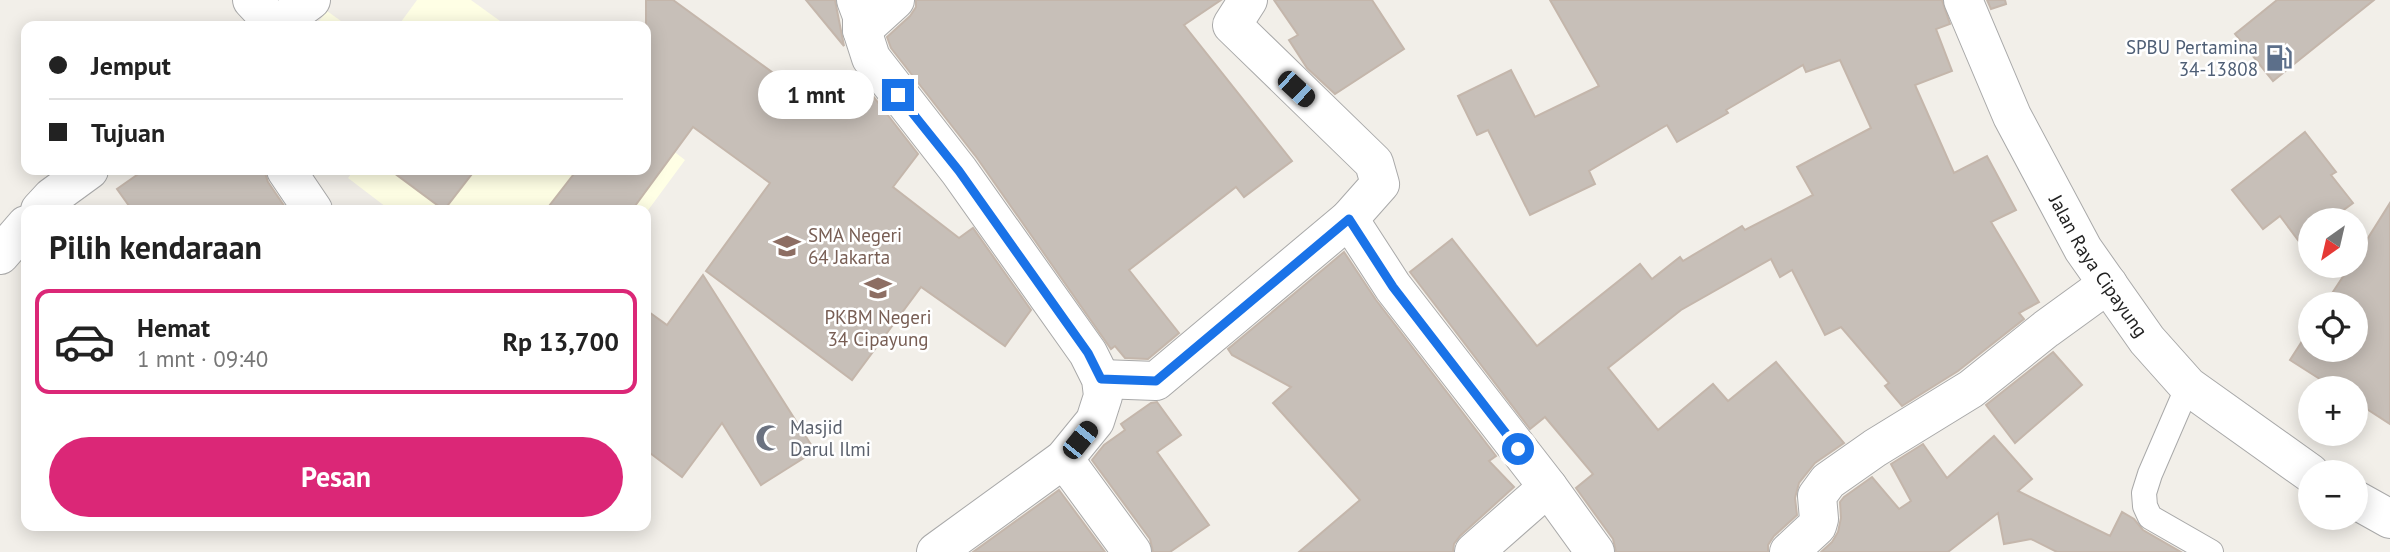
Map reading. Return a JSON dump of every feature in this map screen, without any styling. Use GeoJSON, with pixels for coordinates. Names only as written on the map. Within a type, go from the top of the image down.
{"type":"FeatureCollection","features":[{"type":"Feature","properties":{"kind":"street"},"geometry":{"type":"LineString","coordinates":[[252,0],[271,21]]}},
{"type":"Feature","properties":{"kind":"street"},"geometry":{"type":"LineString","coordinates":[[283,21],[311,0]]}},
{"type":"Feature","properties":{"kind":"street"},"geometry":{"type":"LineString","coordinates":[[895,0],[859,15],[871,58],[959,171],[1088,353],[1101,379],[1103,396],[1095,421],[1064,459],[936,552]]}},
{"type":"Feature","properties":{"kind":"street"},"geometry":{"type":"LineString","coordinates":[[1101,379],[1156,381],[1349,219],[1380,184],[1374,163],[1232,25],[1248,0]]}},
{"type":"Feature","properties":{"kind":"street","name":"Jalan Raya Cipayung"},"geometry":{"type":"LineString","coordinates":[[1963,0],[2012,116],[2083,249],[2147,340],[2188,386],[2298,464]]}},
{"type":"Feature","properties":{"kind":"street"},"geometry":{"type":"LineString","coordinates":[[45,205],[82,175]]}},
{"type":"Feature","properties":{"kind":"street"},"geometry":{"type":"LineString","coordinates":[[289,175],[310,205]]}},
{"type":"Feature","properties":{"kind":"street"},"geometry":{"type":"LineString","coordinates":[[1349,219],[1393,287],[1548,487],[1594,552]]}},
{"type":"Feature","properties":{"kind":"street"},"geometry":{"type":"LineString","coordinates":[[0,255],[21,231]]}},
{"type":"Feature","properties":{"kind":"street"},"geometry":{"type":"LineString","coordinates":[[1789,552],[1817,526],[1818,496],[1829,481],[1875,448],[1971,389],[2108,284]]}},
{"type":"Feature","properties":{"kind":"street"},"geometry":{"type":"LineString","coordinates":[[1064,459],[1132,552]]}},
{"type":"Feature","properties":{"kind":"street"},"geometry":{"type":"LineString","coordinates":[[1475,552],[1548,487]]}},
{"type":"Feature","properties":{"kind":"street"},"geometry":{"type":"LineString","coordinates":[[2368,507],[2390,519]]}},
{"type":"Feature","properties":{"kind":"lane"},"geometry":{"type":"LineString","coordinates":[[2188,386],[2150,474],[2144,493],[2145,506],[2150,517],[2211,552]]}},
{"type":"Feature","properties":{"kind":"shaded area"},"geometry":{"type":"Polygon","coordinates":[[[417,0],[471,0],[500,21],[402,21],[417,0]]]}},
{"type":"Feature","properties":{"kind":"shaded area"},"geometry":{"type":"Polygon","coordinates":[[[327,11],[341,21],[319,21],[327,11]]]}},
{"type":"Feature","properties":{"kind":"shaded area"},"geometry":{"type":"Polygon","coordinates":[[[651,134],[685,160],[651,206],[383,205],[348,178],[350,175],[651,175],[651,134]]]}},
{"type":"Feature","properties":{"kind":"building","name":"SMA Negeri 64 Jakarta"},"geometry":{"type":"Polygon","coordinates":[[[646,0],[673,0],[831,115],[858,77],[918,154],[893,187],[959,238],[973,228],[1031,310],[1005,346],[921,287],[852,380],[706,271],[770,183],[693,127],[636,205],[550,205],[573,175],[651,175],[651,21],[646,21],[646,0]]]}},
{"type":"Feature","properties":{"kind":"building"},"geometry":{"type":"Polygon","coordinates":[[[806,0],[835,0],[844,46],[806,0]]]}},
{"type":"Feature","properties":{"kind":"building"},"geometry":{"type":"Polygon","coordinates":[[[916,0],[1221,0],[1184,25],[1292,161],[1244,197],[1236,187],[1129,270],[1179,333],[1148,359],[1125,358],[1115,346],[1111,349],[977,158],[891,48],[887,37],[910,16],[916,7],[916,0]]]}},
{"type":"Feature","properties":{"kind":"building"},"geometry":{"type":"Polygon","coordinates":[[[1274,0],[1372,0],[1404,49],[1335,94],[1307,68],[1289,40],[1298,35],[1274,0]]]}},
{"type":"Feature","properties":{"kind":"building"},"geometry":{"type":"Polygon","coordinates":[[[1550,0],[1942,0],[1950,24],[1936,29],[1952,71],[1915,85],[1954,173],[1987,156],[2016,210],[1991,222],[2039,302],[2019,313],[2024,319],[1958,371],[1902,406],[1885,386],[1889,383],[1841,327],[1825,335],[1792,270],[1780,277],[1771,259],[1681,310],[1608,368],[1658,430],[1713,384],[1728,401],[1776,362],[1844,443],[1815,463],[1799,483],[1795,498],[1797,515],[1774,536],[1768,545],[1768,552],[1616,552],[1613,539],[1576,488],[1593,474],[1545,417],[1530,429],[1410,272],[1452,239],[1537,346],[1640,264],[1652,279],[1680,257],[1683,261],[1742,226],[1745,230],[1813,195],[1797,167],[1871,128],[1840,60],[1806,72],[1803,65],[1677,142],[1667,125],[1589,171],[1595,184],[1530,215],[1488,130],[1477,135],[1458,96],[1511,70],[1535,117],[1599,86],[1550,0]]]}},
{"type":"Feature","properties":{"kind":"building"},"geometry":{"type":"Polygon","coordinates":[[[1987,0],[2005,0],[2006,4],[1991,9],[1987,0]]]}},
{"type":"Feature","properties":{"kind":"building","name":"SPBU Pertamina 34-13808"},"geometry":{"type":"Polygon","coordinates":[[[2277,0],[2374,0],[2273,81],[2235,34],[2277,0]]]}},
{"type":"Feature","properties":{"kind":"building"},"geometry":{"type":"Polygon","coordinates":[[[2305,132],[2336,172],[2331,175],[2353,203],[2346,208],[2298,208],[2298,240],[2280,216],[2263,229],[2232,190],[2305,132]]]}},
{"type":"Feature","properties":{"kind":"building"},"geometry":{"type":"Polygon","coordinates":[[[137,175],[266,175],[284,205],[128,205],[117,189],[137,175]]]}},
{"type":"Feature","properties":{"kind":"building"},"geometry":{"type":"Polygon","coordinates":[[[397,175],[471,175],[448,205],[437,205],[397,175]]]}},
{"type":"Feature","properties":{"kind":"building"},"geometry":{"type":"Polygon","coordinates":[[[2390,203],[2390,424],[2368,410],[2368,376],[2315,376],[2290,360],[2298,348],[2298,362],[2368,362],[2368,292],[2333,292],[2342,278],[2368,278],[2368,238],[2390,203]]]}},
{"type":"Feature","properties":{"kind":"building"},"geometry":{"type":"Polygon","coordinates":[[[1344,252],[1376,300],[1496,456],[1489,461],[1514,487],[1460,536],[1454,544],[1453,552],[1299,552],[1360,500],[1273,403],[1291,387],[1232,355],[1228,349],[1344,252]]]}},
{"type":"Feature","properties":{"kind":"building"},"geometry":{"type":"Polygon","coordinates":[[[703,275],[815,451],[761,485],[722,423],[682,477],[651,454],[651,314],[667,325],[703,275]]]}},
{"type":"Feature","properties":{"kind":"building"},"geometry":{"type":"Polygon","coordinates":[[[2053,352],[2082,385],[2015,443],[1986,405],[2053,352]]]}},
{"type":"Feature","properties":{"kind":"building"},"geometry":{"type":"Polygon","coordinates":[[[1157,402],[1181,435],[1157,452],[1209,525],[1170,552],[1153,552],[1150,539],[1092,460],[1104,445],[1125,430],[1121,424],[1151,403],[1157,402]]]}},
{"type":"Feature","properties":{"kind":"building"},"geometry":{"type":"Polygon","coordinates":[[[1994,436],[2032,479],[2018,491],[2110,536],[2122,512],[2134,519],[2143,530],[2181,552],[2057,552],[2031,539],[2004,544],[1998,513],[1948,552],[1821,552],[1838,532],[1840,502],[1872,477],[1899,509],[1911,501],[1891,464],[1923,444],[1947,478],[1994,436]]]}},
{"type":"Feature","properties":{"kind":"building"},"geometry":{"type":"Polygon","coordinates":[[[1059,490],[1105,552],[973,552],[1059,490]]]}},
{"type":"Feature","properties":{"kind":"place","name":"SPBU Pertamina 34-13808"},"geometry":{"type":"Point","coordinates":[2279,58]}},
{"type":"Feature","properties":{"kind":"place","name":"SMA Negeri 64 Jakarta"},"geometry":{"type":"Point","coordinates":[787,246]}},
{"type":"Feature","properties":{"kind":"place","name":"PKBM Negeri 34 Cipayung"},"geometry":{"type":"Point","coordinates":[878,288]}},
{"type":"Feature","properties":{"kind":"place","name":"Masjid Darul Ilmi"},"geometry":{"type":"Point","coordinates":[769,438]}},
{"type":"Feature","properties":{"kind":"route"},"geometry":{"type":"LineString","coordinates":[[898,95],[959,171],[1088,353],[1101,379],[1156,381],[1349,219],[1393,287],[1518,449]]}}]}
